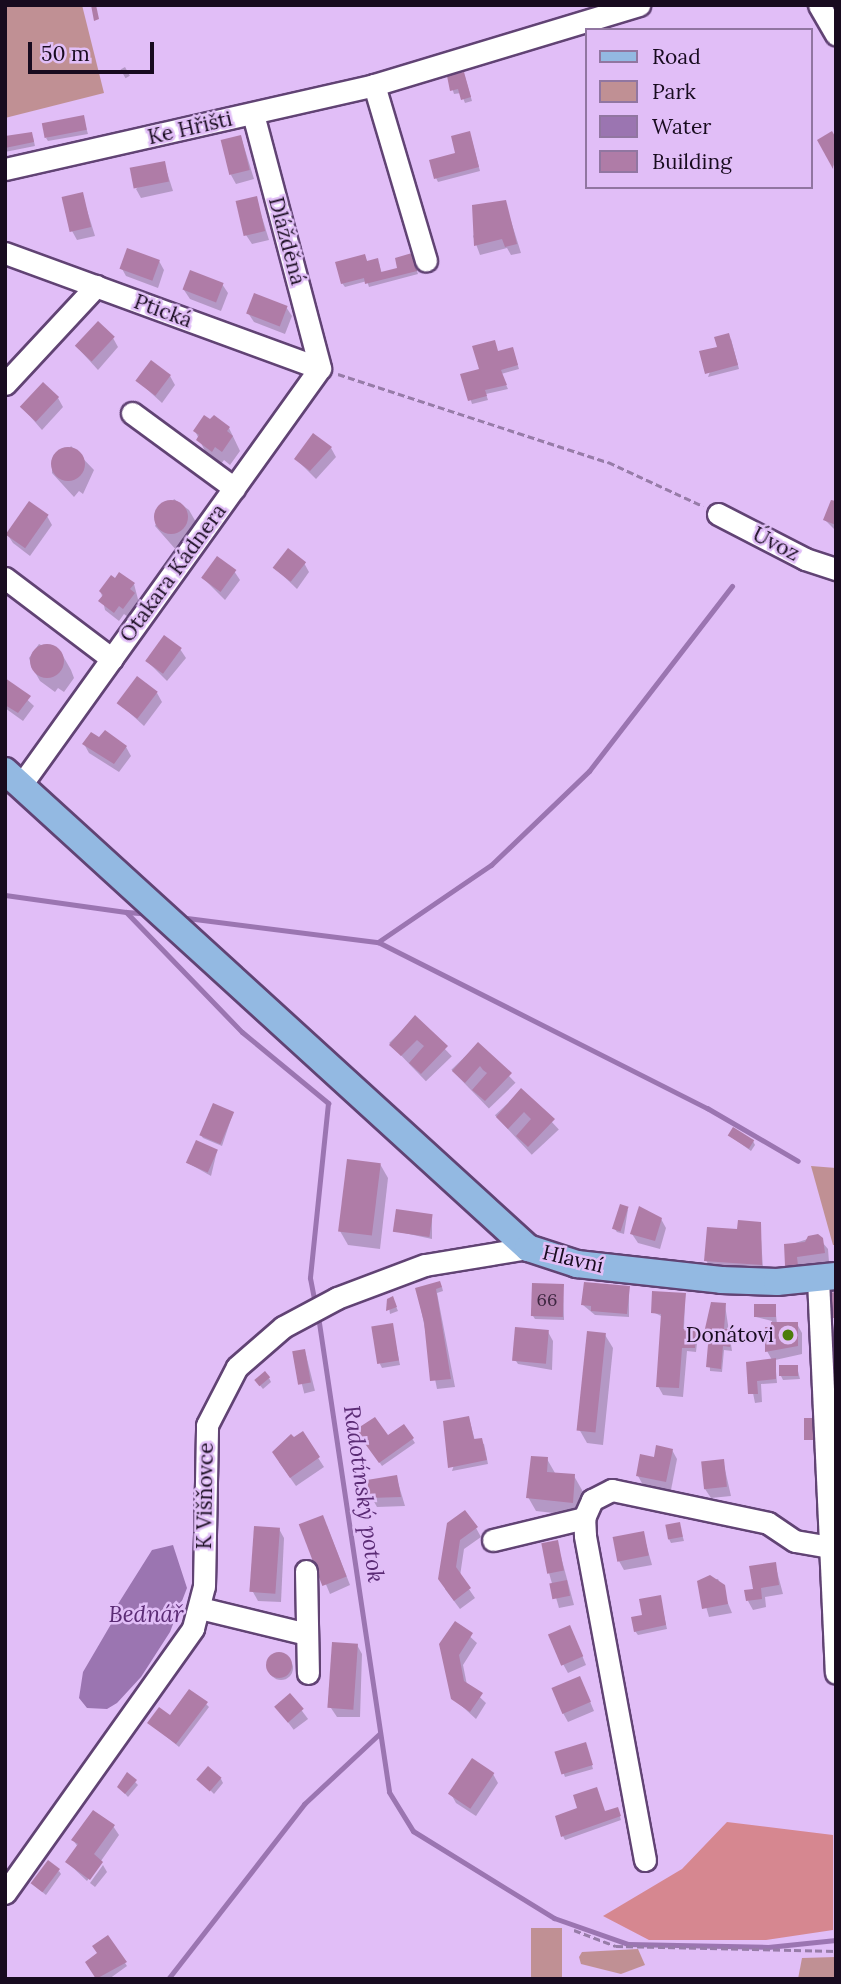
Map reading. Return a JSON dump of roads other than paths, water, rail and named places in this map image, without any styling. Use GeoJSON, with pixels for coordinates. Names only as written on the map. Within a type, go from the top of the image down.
{"type":"FeatureCollection","features":[{"type":"Feature","properties":{"kind":"main road","name":"Hlavní"},"geometry":{"type":"LineString","coordinates":[[13,778],[528,1248],[560,1260],[616,1269],[743,1281],[827,1278]]}},
{"type":"Feature","properties":{"kind":"street","name":"Ke Hřišti"},"geometry":{"type":"LineString","coordinates":[[5,169],[374,85],[639,5]]}},
{"type":"Feature","properties":{"kind":"street"},"geometry":{"type":"LineString","coordinates":[[819,5],[836,35]]}},
{"type":"Feature","properties":{"kind":"street"},"geometry":{"type":"LineString","coordinates":[[374,85],[426,260]]}},
{"type":"Feature","properties":{"kind":"street","name":"Dlážděná"},"geometry":{"type":"LineString","coordinates":[[253,114],[320,368]]}},
{"type":"Feature","properties":{"kind":"street","name":"Ptická"},"geometry":{"type":"LineString","coordinates":[[5,253],[320,368]]}},
{"type":"Feature","properties":{"kind":"street"},"geometry":{"type":"LineString","coordinates":[[5,384],[96,286]]}},
{"type":"Feature","properties":{"kind":"street","name":"Otakara Kádnera"},"geometry":{"type":"LineString","coordinates":[[13,778],[112,659],[320,368]]}},
{"type":"Feature","properties":{"kind":"street","name":"Otakara Kádnera"},"geometry":{"type":"LineString","coordinates":[[132,413],[234,488]]}},
{"type":"Feature","properties":{"kind":"street","name":"Úvoz"},"geometry":{"type":"LineString","coordinates":[[718,514],[836,569]]}},
{"type":"Feature","properties":{"kind":"street","name":"Otakara Kádnera"},"geometry":{"type":"LineString","coordinates":[[5,578],[112,659]]}},
{"type":"Feature","properties":{"kind":"street","name":"K Višňovce"},"geometry":{"type":"LineString","coordinates":[[5,1893],[187,1638],[200,1608],[207,1425],[225,1385],[246,1357],[295,1320],[361,1288],[425,1265],[528,1248]]}},
{"type":"Feature","properties":{"kind":"street"},"geometry":{"type":"LineString","coordinates":[[827,1278],[836,1673]]}},
{"type":"Feature","properties":{"kind":"street"},"geometry":{"type":"LineString","coordinates":[[645,1860],[584,1518],[592,1500],[612,1490],[768,1523],[795,1541],[832,1548]]}},
{"type":"Feature","properties":{"kind":"street"},"geometry":{"type":"LineString","coordinates":[[493,1540],[584,1518]]}},
{"type":"Feature","properties":{"kind":"street"},"geometry":{"type":"LineString","coordinates":[[306,1571],[308,1673]]}},
{"type":"Feature","properties":{"kind":"street"},"geometry":{"type":"LineString","coordinates":[[200,1608],[307,1634]]}},
{"type":"Feature","properties":{"kind":"water","name":"Bednář"},"geometry":{"type":"Polygon","coordinates":[[[173,1545],[187,1588],[170,1632],[141,1677],[117,1703],[107,1709],[87,1708],[79,1698],[83,1672],[114,1619],[118,1604],[152,1550],[173,1545]]]}},
{"type":"Feature","properties":{"kind":"waterway"},"geometry":{"type":"LineString","coordinates":[[179,917],[378,942],[491,865],[589,771],[732,586]]}},
{"type":"Feature","properties":{"kind":"waterway","name":"Radotínský potok"},"geometry":{"type":"LineString","coordinates":[[5,895],[126,912],[242,1032],[328,1103],[310,1278],[315,1303]]}},
{"type":"Feature","properties":{"kind":"waterway"},"geometry":{"type":"LineString","coordinates":[[127,912],[148,914]]}},
{"type":"Feature","properties":{"kind":"waterway"},"geometry":{"type":"LineString","coordinates":[[378,942],[707,1108],[798,1161]]}},
{"type":"Feature","properties":{"kind":"waterway","name":"Radotínský potok"},"geometry":{"type":"LineString","coordinates":[[318,1316],[389,1792],[413,1831],[554,1918],[628,1944],[768,1947],[836,1940]]}},
{"type":"Feature","properties":{"kind":"waterway"},"geometry":{"type":"LineString","coordinates":[[168,1979],[304,1804],[379,1734]]}},
{"type":"Feature","properties":{"kind":"place","name":"Donátovi"},"geometry":{"type":"Point","coordinates":[788,1335]}}]}
